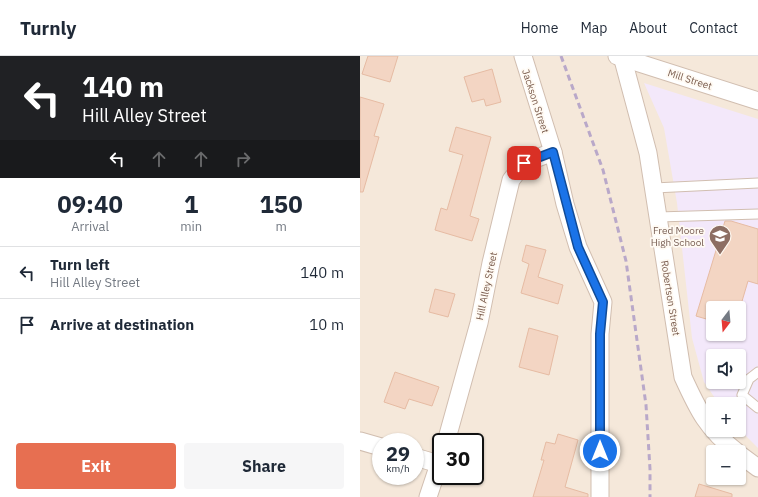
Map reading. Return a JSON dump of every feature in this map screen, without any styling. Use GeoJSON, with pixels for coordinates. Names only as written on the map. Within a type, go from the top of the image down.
{"type":"FeatureCollection","features":[{"type":"Feature","properties":{"kind":"street","name":"Jackson Street"},"geometry":{"type":"LineString","coordinates":[[523,56],[553,152],[578,247],[603,302],[600,334],[600,497]]}},
{"type":"Feature","properties":{"kind":"street","name":"Mill Street"},"geometry":{"type":"LineString","coordinates":[[620,57],[758,101]]}},
{"type":"Feature","properties":{"kind":"street","name":"Robertson Street"},"geometry":{"type":"LineString","coordinates":[[620,57],[648,153],[683,377],[698,409],[718,438],[727,445]]}},
{"type":"Feature","properties":{"kind":"street","name":"Hill Alley Street"},"geometry":{"type":"LineString","coordinates":[[448,433],[479,323],[490,263],[511,180],[524,163],[553,152]]}},
{"type":"Feature","properties":{"kind":"street"},"geometry":{"type":"LineString","coordinates":[[360,441],[372,444]]}},
{"type":"Feature","properties":{"kind":"street","name":"Robertson Street"},"geometry":{"type":"LineString","coordinates":[[746,459],[758,468]]}},
{"type":"Feature","properties":{"kind":"street"},"geometry":{"type":"LineString","coordinates":[[428,497],[432,485]]}},
{"type":"Feature","properties":{"kind":"lane"},"geometry":{"type":"LineString","coordinates":[[654,188],[758,183]]}},
{"type":"Feature","properties":{"kind":"lane"},"geometry":{"type":"LineString","coordinates":[[658,217],[758,214]]}},
{"type":"Feature","properties":{"kind":"lane"},"geometry":{"type":"LineString","coordinates":[[758,372],[749,379],[742,395],[758,408]]}},
{"type":"Feature","properties":{"kind":"shaded area"},"geometry":{"type":"Polygon","coordinates":[[[360,56],[758,56],[758,497],[360,497],[360,56]]]}},
{"type":"Feature","properties":{"kind":"shaded area","name":"Fred Moore High School"},"geometry":{"type":"Polygon","coordinates":[[[644,83],[758,119],[758,448],[746,436],[746,397],[714,397],[709,389],[746,389],[746,349],[706,349],[706,385],[704,382],[692,338],[677,203],[664,128],[644,83]]]}},
{"type":"Feature","properties":{"kind":"building"},"geometry":{"type":"Polygon","coordinates":[[[368,56],[398,56],[390,82],[362,74],[368,56]]]}},
{"type":"Feature","properties":{"kind":"building"},"geometry":{"type":"Polygon","coordinates":[[[492,69],[501,102],[486,106],[484,99],[472,102],[464,77],[492,69]]]}},
{"type":"Feature","properties":{"kind":"building"},"geometry":{"type":"Polygon","coordinates":[[[360,97],[384,104],[374,136],[379,137],[363,192],[360,192],[360,97]]]}},
{"type":"Feature","properties":{"kind":"building"},"geometry":{"type":"Polygon","coordinates":[[[456,127],[491,137],[470,216],[479,219],[472,241],[435,230],[441,208],[447,210],[463,155],[449,151],[456,127]]]}},
{"type":"Feature","properties":{"kind":"building"},"geometry":{"type":"Polygon","coordinates":[[[725,221],[731,221],[758,229],[758,284],[748,281],[742,301],[706,301],[706,319],[696,316],[725,221]]]}},
{"type":"Feature","properties":{"kind":"building"},"geometry":{"type":"Polygon","coordinates":[[[526,245],[546,250],[538,277],[563,285],[558,304],[521,293],[529,264],[522,261],[526,245]]]}},
{"type":"Feature","properties":{"kind":"building"},"geometry":{"type":"Polygon","coordinates":[[[435,289],[455,294],[448,317],[429,312],[435,289]]]}},
{"type":"Feature","properties":{"kind":"building"},"geometry":{"type":"Polygon","coordinates":[[[529,328],[558,336],[549,375],[519,367],[529,328]]]}},
{"type":"Feature","properties":{"kind":"building"},"geometry":{"type":"Polygon","coordinates":[[[395,372],[439,387],[432,406],[409,399],[405,409],[384,402],[395,372]]]}},
{"type":"Feature","properties":{"kind":"building"},"geometry":{"type":"Polygon","coordinates":[[[558,434],[578,440],[565,487],[588,494],[588,497],[533,497],[544,460],[541,460],[546,442],[555,444],[558,434]]]}},
{"type":"Feature","properties":{"kind":"building"},"geometry":{"type":"Polygon","coordinates":[[[699,484],[732,494],[732,497],[695,497],[699,484]]]}},
{"type":"Feature","properties":{"kind":"railway"},"geometry":{"type":"LineString","coordinates":[[561,56],[603,170],[626,261],[646,405],[650,469],[650,497]]}},
{"type":"Feature","properties":{"kind":"place","name":"Fred Moore High School"},"geometry":{"type":"Point","coordinates":[720,256]}},
{"type":"Feature","properties":{"kind":"route"},"geometry":{"type":"LineString","coordinates":[[524,163],[553,152],[565,204],[578,247],[603,302],[600,334],[600,451]]}}]}
